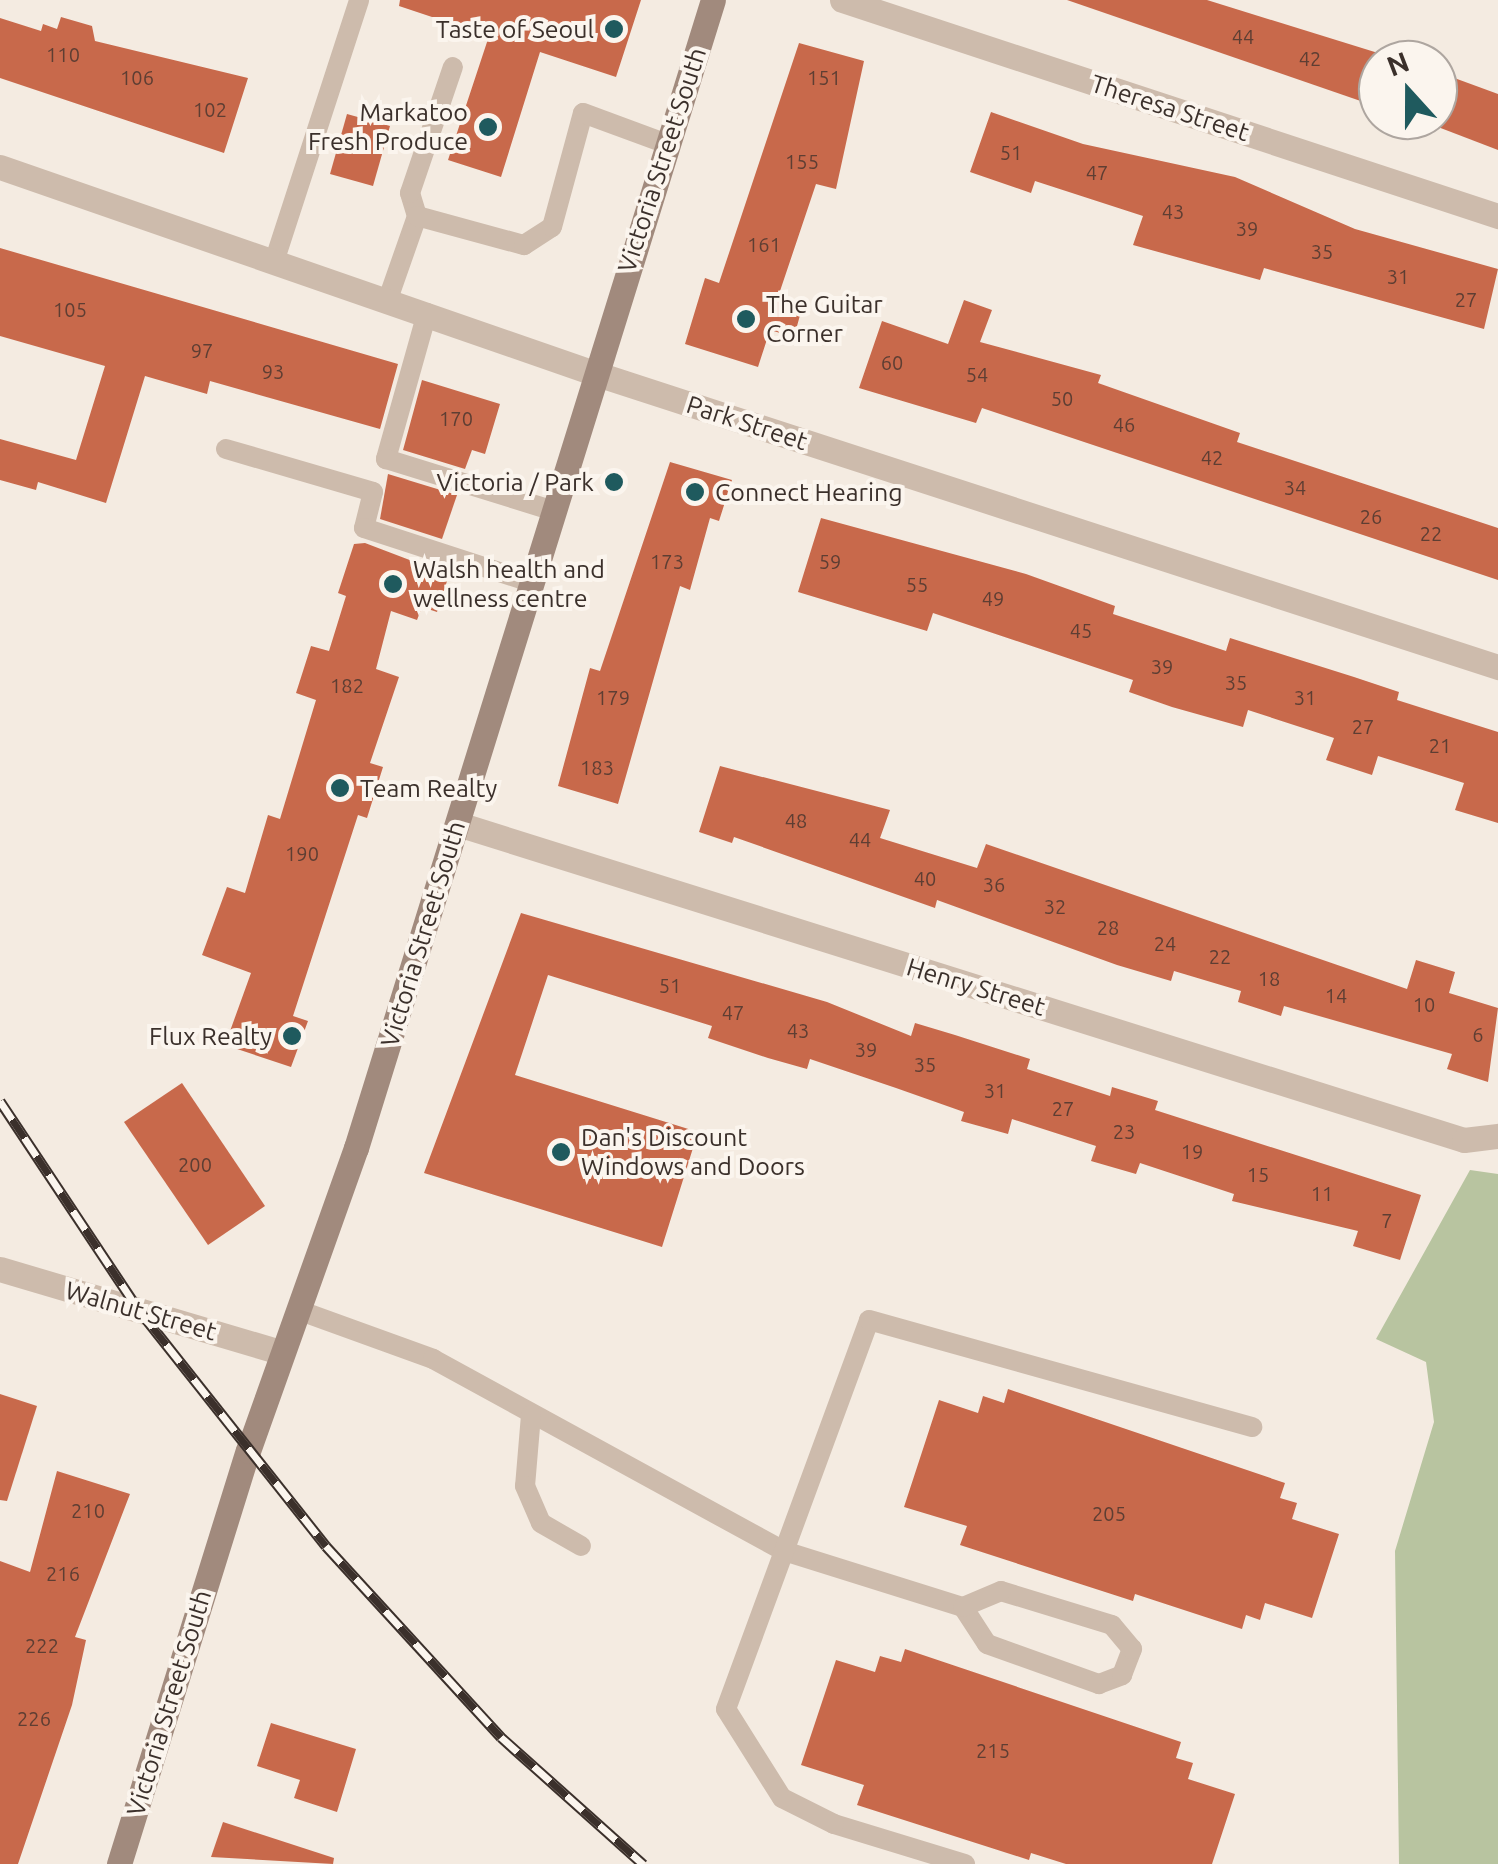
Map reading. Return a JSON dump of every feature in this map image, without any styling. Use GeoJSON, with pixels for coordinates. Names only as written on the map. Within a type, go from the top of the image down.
{"type":"FeatureCollection","features":[{"type":"Feature","properties":{"kind":"main road","name":"Victoria Street South"},"geometry":{"type":"LineString","coordinates":[[119,1864],[281,1352],[458,824],[551,510],[713,0]]}},
{"type":"Feature","properties":{"kind":"street","name":"Theresa Street"},"geometry":{"type":"LineString","coordinates":[[842,0],[1498,216]]}},
{"type":"Feature","properties":{"kind":"street","name":"Park Street"},"geometry":{"type":"LineString","coordinates":[[0,167],[275,259],[594,373],[1498,667]]}},
{"type":"Feature","properties":{"kind":"street","name":"Henry Street"},"geometry":{"type":"LineString","coordinates":[[458,824],[1464,1140],[1496,1137]]}},
{"type":"Feature","properties":{"kind":"street","name":"Walnut Street"},"geometry":{"type":"LineString","coordinates":[[0,1270],[281,1352]]}},
{"type":"Feature","properties":{"kind":"lane"},"geometry":{"type":"LineString","coordinates":[[275,259],[359,0]]}},
{"type":"Feature","properties":{"kind":"lane"},"geometry":{"type":"LineString","coordinates":[[388,299],[417,216],[410,192],[454,66]]}},
{"type":"Feature","properties":{"kind":"lane"},"geometry":{"type":"LineString","coordinates":[[417,216],[524,245],[552,227],[583,113],[667,144]]}},
{"type":"Feature","properties":{"kind":"lane"},"geometry":{"type":"LineString","coordinates":[[428,313],[364,528],[530,582]]}},
{"type":"Feature","properties":{"kind":"lane"},"geometry":{"type":"LineString","coordinates":[[226,449],[373,492]]}},
{"type":"Feature","properties":{"kind":"lane"},"geometry":{"type":"LineString","coordinates":[[386,458],[551,510]]}},
{"type":"Feature","properties":{"kind":"lane"},"geometry":{"type":"LineString","coordinates":[[298,1310],[432,1359],[784,1552],[963,1607],[1001,1591],[1112,1625],[1132,1649],[1122,1675],[1099,1684],[987,1644],[963,1607]]}},
{"type":"Feature","properties":{"kind":"lane"},"geometry":{"type":"LineString","coordinates":[[965,1864],[834,1824],[782,1798],[726,1709],[869,1320],[1252,1426]]}},
{"type":"Feature","properties":{"kind":"lane"},"geometry":{"type":"LineString","coordinates":[[531,1415],[525,1486],[541,1522],[581,1546]]}},
{"type":"Feature","properties":{"kind":"green space"},"geometry":{"type":"Polygon","coordinates":[[[1470,1170],[1498,1174],[1498,1864],[1399,1864],[1395,1551],[1434,1422],[1426,1362],[1376,1339],[1470,1170]]]}},
{"type":"Feature","properties":{"kind":"building"},"geometry":{"type":"Polygon","coordinates":[[[400,0],[641,0],[616,77],[540,52],[501,177],[448,160],[489,36],[399,6],[400,0]]]}},
{"type":"Feature","properties":{"kind":"building"},"geometry":{"type":"Polygon","coordinates":[[[1067,0],[1207,0],[1358,47],[1358,100],[1067,0]]]}},
{"type":"Feature","properties":{"kind":"building"},"geometry":{"type":"Polygon","coordinates":[[[61,17],[92,26],[95,41],[248,78],[224,153],[0,78],[0,18],[41,31],[43,24],[57,29],[61,17]]]}},
{"type":"Feature","properties":{"kind":"building"},"geometry":{"type":"Polygon","coordinates":[[[799,43],[864,61],[836,189],[816,184],[777,300],[802,308],[794,337],[770,330],[758,367],[685,344],[705,278],[719,283],[799,43]]]}},
{"type":"Feature","properties":{"kind":"building"},"geometry":{"type":"Polygon","coordinates":[[[1458,79],[1498,94],[1498,150],[1458,135],[1458,79]]]}},
{"type":"Feature","properties":{"kind":"building"},"geometry":{"type":"Polygon","coordinates":[[[991,112],[1083,144],[1235,177],[1355,229],[1498,269],[1484,329],[1264,268],[1260,280],[1133,245],[1143,216],[1035,181],[1031,193],[970,172],[991,112]]]}},
{"type":"Feature","properties":{"kind":"building"},"geometry":{"type":"Polygon","coordinates":[[[347,114],[390,126],[373,186],[330,174],[347,114]]]}},
{"type":"Feature","properties":{"kind":"building"},"geometry":{"type":"Polygon","coordinates":[[[0,248],[398,364],[380,429],[210,381],[207,394],[145,376],[106,503],[38,482],[36,490],[0,480],[0,439],[76,460],[105,366],[0,336],[0,248]]]}},
{"type":"Feature","properties":{"kind":"building"},"geometry":{"type":"Polygon","coordinates":[[[964,300],[992,310],[980,342],[1101,375],[1098,383],[1240,433],[1237,442],[1498,528],[1498,580],[982,408],[976,423],[859,388],[882,321],[948,344],[964,300]]]}},
{"type":"Feature","properties":{"kind":"building"},"geometry":{"type":"Polygon","coordinates":[[[422,380],[500,404],[485,454],[472,450],[465,469],[403,450],[422,380]]]}},
{"type":"Feature","properties":{"kind":"building"},"geometry":{"type":"Polygon","coordinates":[[[670,462],[732,480],[719,521],[710,518],[690,590],[680,586],[618,804],[558,786],[590,668],[600,671],[670,462]]]}},
{"type":"Feature","properties":{"kind":"building"},"geometry":{"type":"Polygon","coordinates":[[[388,474],[457,495],[442,539],[380,519],[388,474]]]}},
{"type":"Feature","properties":{"kind":"building"},"geometry":{"type":"Polygon","coordinates":[[[821,518],[1026,574],[1115,606],[1113,614],[1226,651],[1230,638],[1354,677],[1399,692],[1397,700],[1498,732],[1498,823],[1455,810],[1464,783],[1378,756],[1372,775],[1326,760],[1334,738],[1248,710],[1243,727],[1172,707],[1129,692],[1133,680],[933,613],[927,631],[798,592],[821,518]]]}},
{"type":"Feature","properties":{"kind":"building"},"geometry":{"type":"Polygon","coordinates":[[[365,543],[449,575],[437,612],[422,607],[417,620],[391,611],[376,669],[399,677],[370,763],[383,767],[367,818],[358,815],[293,1016],[308,1021],[291,1067],[225,1045],[251,973],[202,955],[227,887],[245,893],[268,815],[280,819],[316,700],[296,693],[311,646],[329,651],[346,596],[338,593],[354,544],[365,543]]]}},
{"type":"Feature","properties":{"kind":"building"},"geometry":{"type":"Polygon","coordinates":[[[720,766],[890,810],[880,838],[977,868],[986,844],[1407,989],[1416,960],[1455,972],[1449,993],[1498,1008],[1488,1082],[1447,1069],[1452,1054],[1284,1006],[1281,1016],[1238,1002],[1241,991],[1174,971],[1171,981],[937,900],[935,908],[734,837],[732,843],[699,832],[720,766]]]}},
{"type":"Feature","properties":{"kind":"building"},"geometry":{"type":"Polygon","coordinates":[[[521,913],[827,1002],[911,1036],[915,1023],[955,1035],[1030,1059],[1027,1069],[1110,1096],[1112,1087],[1158,1101],[1155,1110],[1421,1195],[1400,1260],[1353,1246],[1358,1231],[1232,1201],[1234,1194],[1140,1163],[1136,1174],[1091,1161],[1096,1146],[1012,1119],[1008,1134],[961,1121],[964,1112],[810,1059],[807,1069],[768,1058],[708,1038],[712,1026],[548,975],[515,1075],[698,1132],[662,1247],[424,1173],[521,913]]]}},
{"type":"Feature","properties":{"kind":"building"},"geometry":{"type":"Polygon","coordinates":[[[182,1083],[265,1206],[208,1245],[124,1122],[182,1083]]]}},
{"type":"Feature","properties":{"kind":"building"},"geometry":{"type":"Polygon","coordinates":[[[1008,1389],[1285,1483],[1280,1498],[1297,1503],[1292,1519],[1339,1534],[1312,1618],[1265,1603],[1260,1620],[1246,1615],[1242,1629],[1135,1594],[1133,1601],[960,1545],[967,1526],[904,1507],[939,1400],[978,1413],[983,1396],[1004,1403],[1008,1389]]]}},
{"type":"Feature","properties":{"kind":"building"},"geometry":{"type":"Polygon","coordinates":[[[0,1394],[37,1406],[7,1501],[0,1500],[0,1394]]]}},
{"type":"Feature","properties":{"kind":"building"},"geometry":{"type":"Polygon","coordinates":[[[57,1471],[130,1494],[75,1637],[86,1640],[72,1705],[18,1864],[0,1864],[0,1561],[30,1572],[57,1471]]]}},
{"type":"Feature","properties":{"kind":"building"},"geometry":{"type":"Polygon","coordinates":[[[905,1649],[1181,1742],[1176,1758],[1193,1763],[1188,1779],[1235,1794],[1212,1864],[1066,1864],[1031,1853],[1029,1860],[857,1805],[864,1785],[801,1765],[836,1660],[875,1672],[880,1656],[901,1662],[905,1649]]]}},
{"type":"Feature","properties":{"kind":"building"},"geometry":{"type":"Polygon","coordinates":[[[271,1723],[356,1749],[337,1812],[294,1798],[300,1780],[257,1766],[271,1723]]]}},
{"type":"Feature","properties":{"kind":"building"},"geometry":{"type":"Polygon","coordinates":[[[223,1822],[334,1858],[333,1864],[211,1857],[223,1822]]]}},
{"type":"Feature","properties":{"kind":"railway"},"geometry":{"type":"LineString","coordinates":[[0,1101],[139,1310],[326,1546],[501,1737],[643,1864]]}},
{"type":"Feature","properties":{"kind":"place","name":"Taste of Seoul"},"geometry":{"type":"Point","coordinates":[614,29]}},
{"type":"Feature","properties":{"kind":"place","name":"Markatoo Fresh Produce"},"geometry":{"type":"Point","coordinates":[488,127]}},
{"type":"Feature","properties":{"kind":"place","name":"The Guitar Corner"},"geometry":{"type":"Point","coordinates":[746,319]}},
{"type":"Feature","properties":{"kind":"place","name":"Victoria / Park"},"geometry":{"type":"Point","coordinates":[614,482]}},
{"type":"Feature","properties":{"kind":"place","name":"Connect Hearing"},"geometry":{"type":"Point","coordinates":[695,492]}},
{"type":"Feature","properties":{"kind":"place","name":"Walsh health and wellness centre"},"geometry":{"type":"Point","coordinates":[393,584]}},
{"type":"Feature","properties":{"kind":"place","name":"Team Realty"},"geometry":{"type":"Point","coordinates":[340,788]}},
{"type":"Feature","properties":{"kind":"place","name":"Flux Realty"},"geometry":{"type":"Point","coordinates":[292,1036]}},
{"type":"Feature","properties":{"kind":"place","name":"Dan's Discount Windows and Doors"},"geometry":{"type":"Point","coordinates":[561,1152]}}]}
